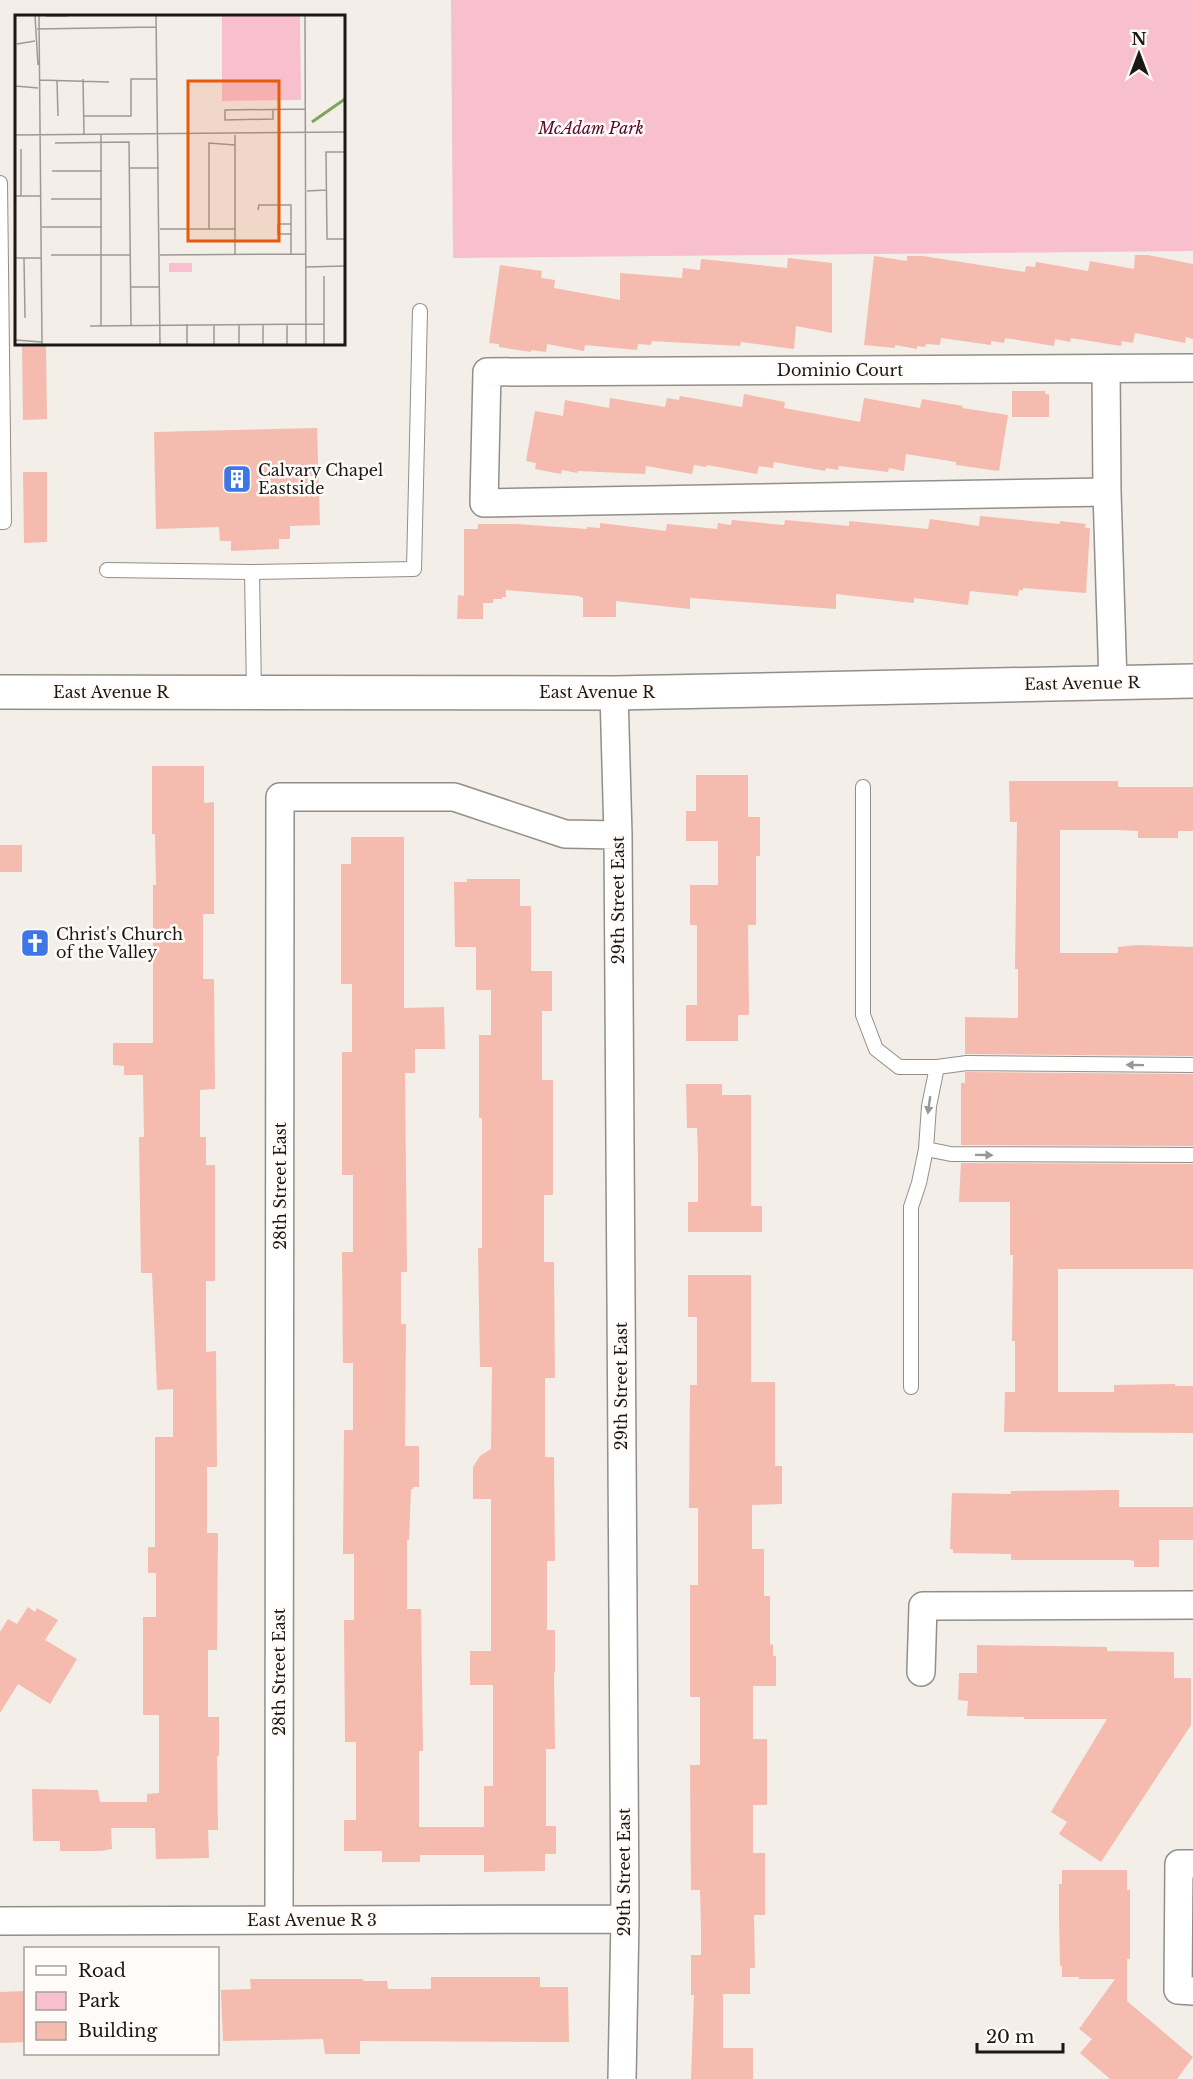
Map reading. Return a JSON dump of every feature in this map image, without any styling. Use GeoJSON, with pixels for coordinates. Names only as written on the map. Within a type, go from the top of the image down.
{"type":"FeatureCollection","features":[{"type":"Feature","properties":{"kind":"main road","name":"East Avenue R"},"geometry":{"type":"LineString","coordinates":[[0,692],[614,693],[1193,681]]}},
{"type":"Feature","properties":{"kind":"street","name":"Dominio Court"},"geometry":{"type":"LineString","coordinates":[[1107,492],[484,503],[487,372],[1193,368]]}},
{"type":"Feature","properties":{"kind":"street"},"geometry":{"type":"LineString","coordinates":[[1106,369],[1113,683]]}},
{"type":"Feature","properties":{"kind":"street","name":"29th Street East"},"geometry":{"type":"LineString","coordinates":[[614,693],[618,835],[625,1919],[622,2079]]}},
{"type":"Feature","properties":{"kind":"street","name":"28th Street East"},"geometry":{"type":"LineString","coordinates":[[279,1920],[280,797],[454,797],[565,834],[618,835]]}},
{"type":"Feature","properties":{"kind":"street"},"geometry":{"type":"LineString","coordinates":[[921,1672],[923,1606],[1193,1605]]}},
{"type":"Feature","properties":{"kind":"street"},"geometry":{"type":"LineString","coordinates":[[1193,1864],[1179,1864],[1178,1990],[1193,1991]]}},
{"type":"Feature","properties":{"kind":"street","name":"East Avenue R 3"},"geometry":{"type":"LineString","coordinates":[[0,1921],[625,1919]]}},
{"type":"Feature","properties":{"kind":"lane"},"geometry":{"type":"LineString","coordinates":[[0,183],[4,522],[0,522]]}},
{"type":"Feature","properties":{"kind":"lane"},"geometry":{"type":"LineString","coordinates":[[107,570],[252,572],[414,569],[420,311]]}},
{"type":"Feature","properties":{"kind":"lane"},"geometry":{"type":"LineString","coordinates":[[252,572],[254,692]]}},
{"type":"Feature","properties":{"kind":"lane"},"geometry":{"type":"LineString","coordinates":[[863,787],[863,1015],[876,1049],[899,1067],[937,1067],[966,1063],[1193,1065]]}},
{"type":"Feature","properties":{"kind":"lane"},"geometry":{"type":"LineString","coordinates":[[911,1387],[911,1208],[926,1149],[929,1106],[937,1067]]}},
{"type":"Feature","properties":{"kind":"lane"},"geometry":{"type":"LineString","coordinates":[[926,1149],[951,1154],[1193,1155]]}},
{"type":"Feature","properties":{"kind":"green space","name":"McAdam Park"},"geometry":{"type":"Polygon","coordinates":[[[451,0],[1193,0],[1193,251],[453,258],[451,0]]]}},
{"type":"Feature","properties":{"kind":"building"},"geometry":{"type":"Polygon","coordinates":[[[1135,255],[1148,255],[1193,264],[1193,339],[1186,337],[1185,343],[1135,333],[1133,343],[1122,341],[1121,346],[1071,338],[1070,342],[1055,339],[1054,346],[1005,338],[1004,343],[991,341],[991,345],[941,338],[940,345],[926,344],[925,347],[917,346],[917,349],[895,345],[895,348],[864,345],[874,256],[907,261],[907,256],[923,256],[1025,272],[1026,266],[1035,267],[1036,262],[1088,271],[1090,261],[1134,269],[1135,255]]]}},
{"type":"Feature","properties":{"kind":"building"},"geometry":{"type":"Polygon","coordinates":[[[788,258],[832,263],[832,333],[796,326],[794,349],[741,342],[740,346],[652,341],[651,345],[638,344],[637,350],[585,345],[584,351],[547,344],[546,352],[531,350],[531,352],[499,347],[499,344],[489,343],[500,265],[542,271],[541,278],[555,280],[554,288],[620,300],[620,273],[682,278],[683,268],[700,270],[701,259],[787,268],[788,258]]]}},
{"type":"Feature","properties":{"kind":"building"},"geometry":{"type":"Polygon","coordinates":[[[22,345],[46,345],[47,419],[23,420],[22,345]]]}},
{"type":"Feature","properties":{"kind":"building"},"geometry":{"type":"Polygon","coordinates":[[[1012,391],[1045,391],[1045,394],[1049,394],[1049,417],[1012,417],[1012,391]]]}},
{"type":"Feature","properties":{"kind":"building"},"geometry":{"type":"Polygon","coordinates":[[[744,394],[785,402],[784,408],[860,422],[864,398],[920,408],[922,399],[1008,415],[999,471],[956,465],[956,462],[906,454],[904,471],[889,468],[888,472],[839,466],[838,470],[826,468],[825,471],[774,462],[773,468],[759,466],[757,474],[707,465],[706,467],[694,465],[692,474],[646,466],[645,474],[578,471],[577,473],[562,470],[561,474],[535,469],[536,463],[526,461],[535,411],[563,416],[565,400],[609,408],[610,398],[665,407],[667,398],[679,400],[680,396],[742,407],[744,394]]]}},
{"type":"Feature","properties":{"kind":"building","name":"Calvary Chapel Eastside"},"geometry":{"type":"Polygon","coordinates":[[[317,428],[320,525],[290,526],[290,539],[279,539],[279,549],[231,551],[231,541],[220,541],[219,527],[156,529],[154,432],[317,428]]]}},
{"type":"Feature","properties":{"kind":"building"},"geometry":{"type":"Polygon","coordinates":[[[23,472],[47,472],[47,542],[24,543],[23,472]]]}},
{"type":"Feature","properties":{"kind":"building"},"geometry":{"type":"Polygon","coordinates":[[[980,516],[1060,524],[1060,521],[1086,524],[1085,528],[1090,528],[1086,593],[1023,588],[1019,590],[1018,596],[970,591],[968,605],[914,598],[914,603],[836,594],[836,609],[690,598],[690,609],[616,601],[616,617],[583,617],[583,598],[579,596],[506,590],[506,597],[493,599],[493,603],[483,603],[483,619],[457,619],[458,595],[464,596],[464,529],[478,529],[478,524],[587,529],[587,527],[600,528],[600,523],[666,531],[667,524],[717,529],[718,523],[731,525],[732,520],[784,525],[785,520],[849,526],[849,521],[928,529],[930,519],[979,526],[980,516]]]}},
{"type":"Feature","properties":{"kind":"building"},"geometry":{"type":"Polygon","coordinates":[[[152,766],[204,766],[204,803],[214,802],[214,914],[203,914],[203,979],[214,979],[215,1089],[200,1090],[200,1137],[206,1137],[206,1165],[215,1165],[215,1281],[206,1281],[206,1352],[216,1351],[217,1467],[207,1467],[207,1533],[218,1533],[217,1650],[208,1650],[208,1717],[219,1717],[219,1756],[217,1756],[218,1830],[208,1830],[209,1858],[156,1859],[155,1828],[111,1828],[112,1849],[101,1851],[60,1851],[60,1841],[33,1841],[32,1789],[98,1790],[100,1802],[147,1802],[147,1794],[159,1793],[159,1715],[143,1715],[143,1617],[156,1617],[156,1573],[148,1573],[148,1547],[155,1547],[155,1437],[173,1437],[173,1389],[157,1390],[152,1273],[141,1273],[139,1137],[144,1137],[143,1075],[124,1075],[124,1066],[113,1065],[113,1043],[153,1043],[153,885],[156,885],[155,834],[152,834],[152,766]]]}},
{"type":"Feature","properties":{"kind":"building"},"geometry":{"type":"Polygon","coordinates":[[[696,775],[748,775],[748,817],[760,817],[760,856],[756,856],[756,925],[748,925],[749,1015],[738,1015],[738,1041],[686,1041],[686,1005],[697,1005],[697,925],[690,925],[690,885],[718,885],[718,841],[686,841],[686,811],[696,811],[696,775]]]}},
{"type":"Feature","properties":{"kind":"building"},"geometry":{"type":"Polygon","coordinates":[[[1009,781],[1118,781],[1118,787],[1193,787],[1193,831],[1178,831],[1178,838],[1138,838],[1138,831],[1060,830],[1060,953],[1118,953],[1118,947],[1137,945],[1193,947],[1193,1056],[965,1054],[965,1017],[1018,1018],[1018,969],[1015,969],[1017,822],[1010,822],[1009,781]]]}},
{"type":"Feature","properties":{"kind":"building"},"geometry":{"type":"Polygon","coordinates":[[[351,837],[404,837],[404,1008],[444,1007],[445,1049],[415,1049],[415,1073],[405,1073],[407,1272],[401,1272],[401,1324],[406,1324],[405,1446],[419,1446],[419,1487],[411,1489],[409,1540],[407,1540],[407,1609],[421,1609],[423,1751],[419,1751],[419,1827],[484,1827],[484,1786],[493,1786],[493,1685],[470,1685],[470,1651],[491,1651],[491,1499],[473,1499],[473,1467],[480,1456],[491,1449],[492,1367],[480,1367],[478,1248],[482,1248],[482,1118],[479,1118],[479,1035],[491,1035],[491,990],[476,990],[476,947],[455,947],[454,882],[467,882],[467,879],[520,879],[520,906],[531,906],[531,971],[552,971],[552,1011],[542,1011],[542,1080],[553,1080],[553,1195],[544,1195],[544,1262],[554,1262],[555,1378],[545,1378],[545,1457],[554,1457],[555,1561],[547,1561],[547,1630],[555,1630],[555,1749],[546,1749],[546,1826],[556,1826],[556,1854],[545,1854],[545,1871],[484,1872],[484,1855],[420,1855],[420,1862],[382,1862],[382,1851],[344,1851],[344,1820],[356,1820],[356,1742],[345,1742],[344,1620],[354,1620],[354,1554],[343,1554],[344,1430],[353,1430],[353,1363],[343,1363],[342,1252],[353,1252],[353,1175],[342,1175],[342,1052],[352,1052],[352,984],[341,984],[341,864],[351,864],[351,837]]]}},
{"type":"Feature","properties":{"kind":"building"},"geometry":{"type":"Polygon","coordinates":[[[0,845],[22,845],[22,872],[0,872],[0,845]]]}},
{"type":"Feature","properties":{"kind":"building"},"geometry":{"type":"Polygon","coordinates":[[[965,1072],[1193,1074],[1193,1146],[961,1145],[961,1083],[965,1083],[965,1072]]]}},
{"type":"Feature","properties":{"kind":"building"},"geometry":{"type":"Polygon","coordinates":[[[686,1084],[722,1084],[722,1095],[751,1095],[751,1206],[762,1206],[762,1232],[688,1232],[688,1202],[698,1202],[698,1155],[697,1128],[687,1128],[686,1084]]]}},
{"type":"Feature","properties":{"kind":"building"},"geometry":{"type":"Polygon","coordinates":[[[961,1163],[1193,1164],[1193,1269],[1058,1269],[1058,1392],[1114,1392],[1114,1385],[1193,1386],[1193,1433],[1004,1432],[1005,1392],[1015,1392],[1010,1202],[959,1202],[961,1163]]]}},
{"type":"Feature","properties":{"kind":"building"},"geometry":{"type":"Polygon","coordinates":[[[688,1275],[751,1275],[751,1382],[775,1382],[775,1466],[782,1466],[782,1504],[752,1505],[752,1549],[764,1549],[764,1596],[770,1596],[770,1645],[773,1644],[773,1656],[776,1656],[776,1686],[753,1686],[753,1739],[767,1739],[767,1805],[753,1805],[753,1853],[765,1853],[765,1915],[754,1915],[755,1968],[750,1968],[750,1994],[723,1994],[723,2048],[753,2048],[753,2079],[691,2079],[694,1995],[691,1995],[691,1955],[701,1955],[701,1927],[700,1890],[691,1890],[690,1765],[700,1765],[700,1697],[690,1695],[690,1585],[698,1585],[698,1508],[689,1508],[690,1385],[697,1385],[697,1317],[688,1317],[688,1275]]]}},
{"type":"Feature","properties":{"kind":"building"},"geometry":{"type":"Polygon","coordinates":[[[1119,1490],[1119,1507],[1193,1507],[1193,1540],[1159,1540],[1159,1567],[1134,1567],[1134,1561],[1130,1560],[1011,1560],[1011,1554],[953,1553],[953,1549],[950,1549],[952,1493],[1011,1494],[1011,1491],[1119,1490]]]}},
{"type":"Feature","properties":{"kind":"building"},"geometry":{"type":"Polygon","coordinates":[[[28,1607],[35,1612],[37,1608],[58,1620],[45,1640],[77,1659],[50,1704],[18,1684],[0,1713],[0,1632],[8,1619],[17,1624],[28,1607]]]}},
{"type":"Feature","properties":{"kind":"building"},"geometry":{"type":"Polygon","coordinates":[[[977,1645],[1107,1647],[1107,1651],[1174,1652],[1174,1678],[1191,1678],[1191,1725],[1101,1862],[1059,1834],[1067,1822],[1051,1812],[1107,1719],[967,1716],[968,1701],[958,1700],[959,1673],[977,1673],[977,1645]]]}},
{"type":"Feature","properties":{"kind":"building"},"geometry":{"type":"Polygon","coordinates":[[[1062,1870],[1127,1870],[1127,1890],[1130,1890],[1130,1959],[1127,1959],[1127,2001],[1193,2057],[1177,2079],[1110,2079],[1080,2053],[1092,2039],[1079,2029],[1115,1979],[1062,1977],[1059,1884],[1062,1884],[1062,1870]]]}},
{"type":"Feature","properties":{"kind":"building"},"geometry":{"type":"Polygon","coordinates":[[[431,1977],[540,1977],[540,1987],[568,1987],[569,2042],[360,2041],[360,2054],[325,2054],[323,2039],[223,2041],[221,1990],[251,1989],[250,1979],[363,1979],[363,1981],[387,1981],[388,1989],[431,1989],[431,1977]]]}},
{"type":"Feature","properties":{"kind":"building"},"geometry":{"type":"Polygon","coordinates":[[[24,1991],[24,2042],[0,2043],[0,1992],[24,1991]]]}},
{"type":"Feature","properties":{"kind":"place","name":"Calvary Chapel Eastside"},"geometry":{"type":"Point","coordinates":[237,479]}},
{"type":"Feature","properties":{"kind":"place","name":"Christ's Church of the Valley"},"geometry":{"type":"Point","coordinates":[35,943]}}]}
